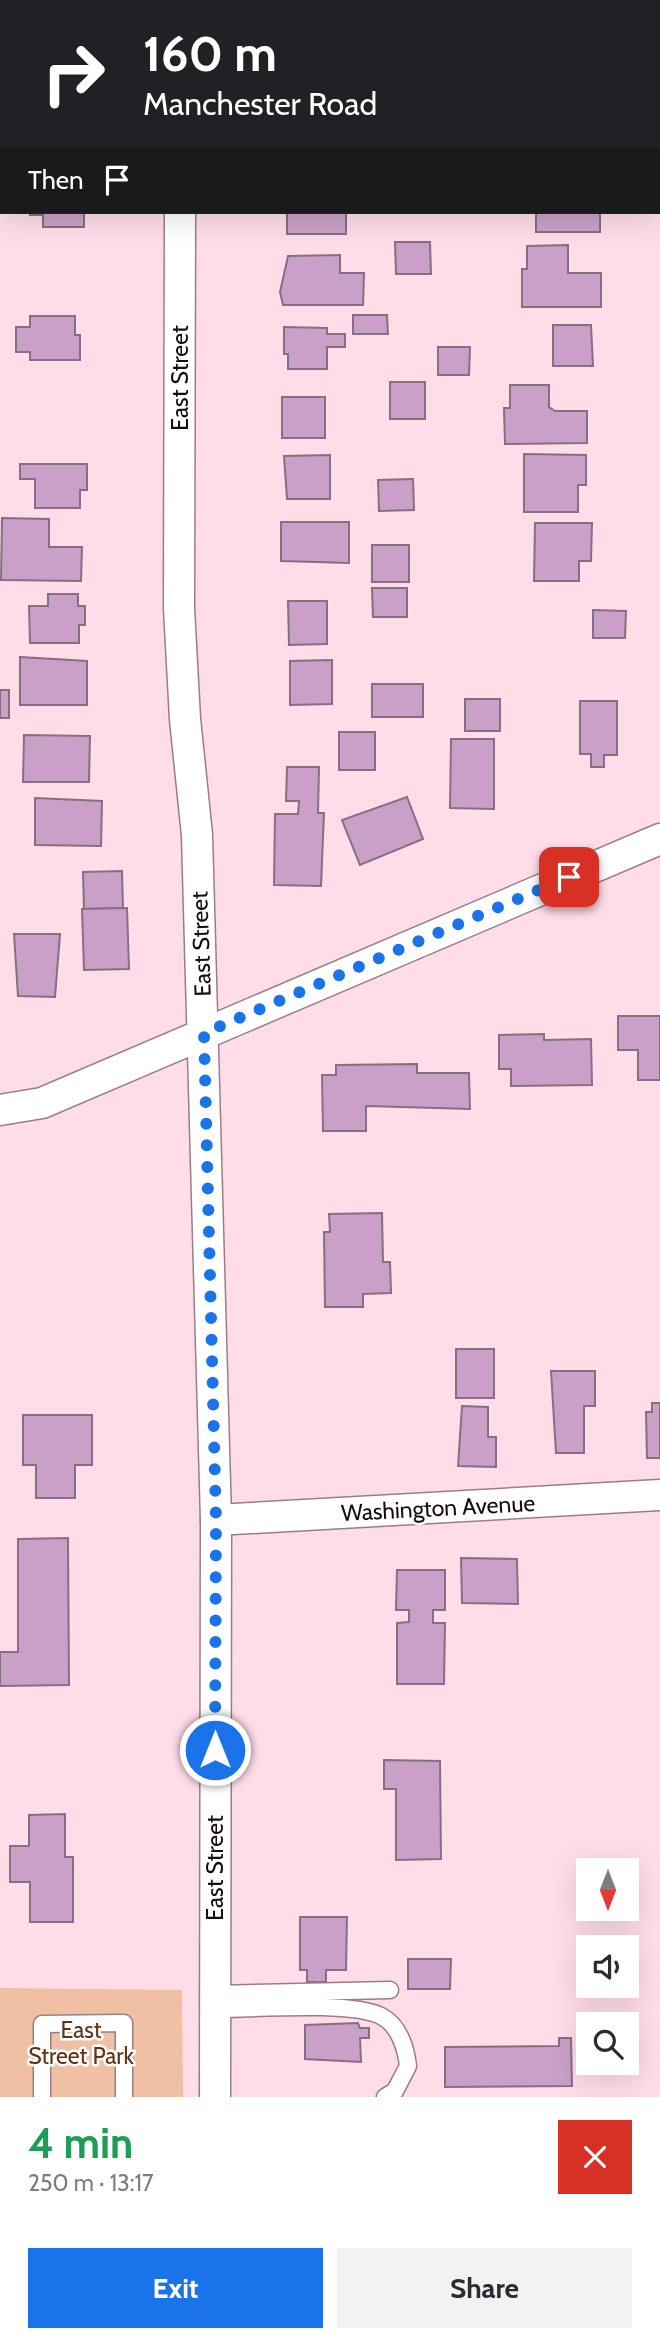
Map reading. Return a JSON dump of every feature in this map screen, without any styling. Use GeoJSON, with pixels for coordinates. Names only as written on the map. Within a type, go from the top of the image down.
{"type":"FeatureCollection","features":[{"type":"Feature","properties":{"kind":"street","name":"East Street"},"geometry":{"type":"LineString","coordinates":[[180,214],[179,608],[185,719],[197,835],[216,1520],[215,2097]]}},
{"type":"Feature","properties":{"kind":"street"},"geometry":{"type":"LineString","coordinates":[[0,1110],[42,1103],[660,839]]}},
{"type":"Feature","properties":{"kind":"street","name":"Washington Avenue"},"geometry":{"type":"LineString","coordinates":[[216,1520],[660,1495]]}},
{"type":"Feature","properties":{"kind":"lane"},"geometry":{"type":"LineString","coordinates":[[215,2001],[390,1990]]}},
{"type":"Feature","properties":{"kind":"lane"},"geometry":{"type":"LineString","coordinates":[[215,2001],[355,2008],[383,2017],[399,2034],[408,2066],[395,2091],[385,2097]]}},
{"type":"Feature","properties":{"kind":"lane"},"geometry":{"type":"LineString","coordinates":[[42,2097],[42,2024],[124,2023],[124,2097]]}},
{"type":"Feature","properties":{"kind":"green space","name":"East Street Park"},"geometry":{"type":"Polygon","coordinates":[[[0,1988],[182,1990],[183,2097],[0,2097],[0,1988]]]}},
{"type":"Feature","properties":{"kind":"building"},"geometry":{"type":"Polygon","coordinates":[[[84,214],[84,227],[43,227],[43,215],[30,215],[84,214]]]}},
{"type":"Feature","properties":{"kind":"building"},"geometry":{"type":"Polygon","coordinates":[[[287,214],[346,214],[346,234],[287,234],[287,214]]]}},
{"type":"Feature","properties":{"kind":"building"},"geometry":{"type":"Polygon","coordinates":[[[536,214],[600,214],[600,232],[536,232],[536,214]]]}},
{"type":"Feature","properties":{"kind":"building"},"geometry":{"type":"Polygon","coordinates":[[[395,242],[430,242],[431,274],[396,274],[395,242]]]}},
{"type":"Feature","properties":{"kind":"building"},"geometry":{"type":"Polygon","coordinates":[[[568,245],[568,273],[601,273],[601,307],[522,307],[522,269],[527,269],[527,246],[568,245]]]}},
{"type":"Feature","properties":{"kind":"building"},"geometry":{"type":"Polygon","coordinates":[[[340,255],[340,273],[364,273],[363,305],[283,305],[280,292],[288,256],[340,255]]]}},
{"type":"Feature","properties":{"kind":"building"},"geometry":{"type":"Polygon","coordinates":[[[353,315],[387,315],[388,334],[353,334],[353,315]]]}},
{"type":"Feature","properties":{"kind":"building"},"geometry":{"type":"Polygon","coordinates":[[[30,316],[75,316],[75,335],[80,335],[80,360],[30,360],[30,352],[16,352],[16,327],[30,327],[30,316]]]}},
{"type":"Feature","properties":{"kind":"building"},"geometry":{"type":"Polygon","coordinates":[[[553,325],[591,325],[593,366],[553,366],[553,325]]]}},
{"type":"Feature","properties":{"kind":"building"},"geometry":{"type":"Polygon","coordinates":[[[284,327],[327,328],[327,334],[345,334],[345,347],[327,347],[327,369],[288,369],[288,354],[284,354],[284,327]]]}},
{"type":"Feature","properties":{"kind":"building"},"geometry":{"type":"Polygon","coordinates":[[[438,347],[470,347],[469,375],[438,375],[438,347]]]}},
{"type":"Feature","properties":{"kind":"building"},"geometry":{"type":"Polygon","coordinates":[[[390,382],[425,382],[425,419],[390,419],[390,382]]]}},
{"type":"Feature","properties":{"kind":"building"},"geometry":{"type":"Polygon","coordinates":[[[510,385],[549,385],[549,407],[555,411],[587,411],[587,443],[505,444],[504,408],[510,408],[510,385]]]}},
{"type":"Feature","properties":{"kind":"building"},"geometry":{"type":"Polygon","coordinates":[[[282,397],[325,397],[325,438],[282,438],[282,397]]]}},
{"type":"Feature","properties":{"kind":"building"},"geometry":{"type":"Polygon","coordinates":[[[524,454],[586,455],[586,485],[578,485],[578,512],[524,512],[524,454]]]}},
{"type":"Feature","properties":{"kind":"building"},"geometry":{"type":"Polygon","coordinates":[[[330,455],[330,499],[287,499],[284,456],[330,455]]]}},
{"type":"Feature","properties":{"kind":"building"},"geometry":{"type":"Polygon","coordinates":[[[20,464],[87,464],[87,490],[80,490],[80,508],[35,508],[35,479],[20,479],[20,464]]]}},
{"type":"Feature","properties":{"kind":"building"},"geometry":{"type":"Polygon","coordinates":[[[413,479],[414,510],[379,511],[378,480],[413,479]]]}},
{"type":"Feature","properties":{"kind":"building"},"geometry":{"type":"Polygon","coordinates":[[[2,518],[49,519],[49,547],[82,547],[81,581],[1,580],[2,518]]]}},
{"type":"Feature","properties":{"kind":"building"},"geometry":{"type":"Polygon","coordinates":[[[281,522],[349,522],[349,563],[281,561],[281,522]]]}},
{"type":"Feature","properties":{"kind":"building"},"geometry":{"type":"Polygon","coordinates":[[[535,523],[592,523],[591,561],[579,561],[579,581],[534,581],[535,523]]]}},
{"type":"Feature","properties":{"kind":"building"},"geometry":{"type":"Polygon","coordinates":[[[372,545],[409,545],[409,582],[372,582],[372,545]]]}},
{"type":"Feature","properties":{"kind":"building"},"geometry":{"type":"Polygon","coordinates":[[[372,588],[407,588],[407,617],[373,617],[372,588]]]}},
{"type":"Feature","properties":{"kind":"building"},"geometry":{"type":"Polygon","coordinates":[[[48,594],[78,594],[78,606],[85,606],[85,625],[79,625],[79,643],[30,643],[29,606],[48,606],[48,594]]]}},
{"type":"Feature","properties":{"kind":"building"},"geometry":{"type":"Polygon","coordinates":[[[288,601],[327,601],[327,644],[289,645],[288,601]]]}},
{"type":"Feature","properties":{"kind":"building"},"geometry":{"type":"Polygon","coordinates":[[[593,610],[626,611],[625,638],[593,638],[593,610]]]}},
{"type":"Feature","properties":{"kind":"building"},"geometry":{"type":"Polygon","coordinates":[[[20,657],[87,661],[87,705],[20,705],[20,657]]]}},
{"type":"Feature","properties":{"kind":"building"},"geometry":{"type":"Polygon","coordinates":[[[332,660],[332,704],[290,705],[290,661],[332,660]]]}},
{"type":"Feature","properties":{"kind":"building"},"geometry":{"type":"Polygon","coordinates":[[[372,684],[423,684],[423,717],[372,717],[372,684]]]}},
{"type":"Feature","properties":{"kind":"building"},"geometry":{"type":"Polygon","coordinates":[[[0,690],[9,690],[9,718],[0,718],[0,690]]]}},
{"type":"Feature","properties":{"kind":"building"},"geometry":{"type":"Polygon","coordinates":[[[465,699],[500,699],[500,731],[465,731],[465,699]]]}},
{"type":"Feature","properties":{"kind":"building"},"geometry":{"type":"Polygon","coordinates":[[[580,701],[617,701],[617,755],[604,755],[604,767],[591,767],[591,754],[580,754],[580,701]]]}},
{"type":"Feature","properties":{"kind":"building"},"geometry":{"type":"Polygon","coordinates":[[[339,732],[375,732],[375,770],[339,770],[339,732]]]}},
{"type":"Feature","properties":{"kind":"building"},"geometry":{"type":"Polygon","coordinates":[[[24,735],[90,736],[89,782],[23,782],[24,735]]]}},
{"type":"Feature","properties":{"kind":"building"},"geometry":{"type":"Polygon","coordinates":[[[451,739],[494,739],[494,809],[450,808],[451,739]]]}},
{"type":"Feature","properties":{"kind":"building"},"geometry":{"type":"Polygon","coordinates":[[[287,767],[319,767],[318,813],[324,813],[321,886],[274,885],[275,814],[298,814],[299,801],[286,801],[287,767]]]}},
{"type":"Feature","properties":{"kind":"building"},"geometry":{"type":"Polygon","coordinates":[[[407,797],[423,839],[360,865],[342,820],[407,797]]]}},
{"type":"Feature","properties":{"kind":"building"},"geometry":{"type":"Polygon","coordinates":[[[35,798],[102,801],[101,846],[35,845],[35,798]]]}},
{"type":"Feature","properties":{"kind":"building"},"geometry":{"type":"Polygon","coordinates":[[[122,871],[123,908],[84,909],[83,872],[122,871]]]}},
{"type":"Feature","properties":{"kind":"building"},"geometry":{"type":"Polygon","coordinates":[[[127,908],[129,969],[84,970],[82,909],[127,908]]]}},
{"type":"Feature","properties":{"kind":"building"},"geometry":{"type":"Polygon","coordinates":[[[14,934],[60,934],[55,997],[18,996],[14,934]]]}},
{"type":"Feature","properties":{"kind":"building"},"geometry":{"type":"Polygon","coordinates":[[[618,1016],[660,1016],[660,1080],[638,1080],[638,1050],[618,1050],[618,1016]]]}},
{"type":"Feature","properties":{"kind":"building"},"geometry":{"type":"Polygon","coordinates":[[[544,1034],[544,1040],[591,1039],[592,1085],[511,1086],[511,1069],[499,1069],[499,1035],[544,1034]]]}},
{"type":"Feature","properties":{"kind":"building"},"geometry":{"type":"Polygon","coordinates":[[[417,1064],[417,1073],[469,1073],[470,1109],[366,1106],[366,1131],[323,1131],[322,1075],[336,1075],[336,1065],[417,1064]]]}},
{"type":"Feature","properties":{"kind":"building"},"geometry":{"type":"Polygon","coordinates":[[[382,1213],[383,1262],[390,1262],[391,1293],[363,1294],[363,1307],[325,1307],[324,1232],[330,1232],[329,1214],[382,1213]]]}},
{"type":"Feature","properties":{"kind":"building"},"geometry":{"type":"Polygon","coordinates":[[[456,1349],[494,1349],[494,1398],[456,1398],[456,1349]]]}},
{"type":"Feature","properties":{"kind":"building"},"geometry":{"type":"Polygon","coordinates":[[[551,1371],[595,1371],[595,1406],[584,1406],[584,1453],[556,1453],[551,1371]]]}},
{"type":"Feature","properties":{"kind":"building"},"geometry":{"type":"Polygon","coordinates":[[[652,1403],[660,1403],[660,1458],[647,1458],[646,1412],[652,1412],[652,1403]]]}},
{"type":"Feature","properties":{"kind":"building"},"geometry":{"type":"Polygon","coordinates":[[[462,1406],[488,1407],[488,1437],[496,1437],[496,1467],[458,1466],[462,1406]]]}},
{"type":"Feature","properties":{"kind":"building"},"geometry":{"type":"Polygon","coordinates":[[[23,1415],[92,1415],[92,1465],[75,1465],[75,1498],[36,1498],[36,1465],[23,1465],[23,1415]]]}},
{"type":"Feature","properties":{"kind":"building"},"geometry":{"type":"Polygon","coordinates":[[[68,1538],[69,1685],[0,1686],[0,1652],[18,1652],[18,1539],[68,1538]]]}},
{"type":"Feature","properties":{"kind":"building"},"geometry":{"type":"Polygon","coordinates":[[[461,1558],[517,1559],[518,1604],[462,1603],[461,1558]]]}},
{"type":"Feature","properties":{"kind":"building"},"geometry":{"type":"Polygon","coordinates":[[[397,1570],[445,1570],[445,1610],[433,1610],[433,1623],[445,1623],[444,1684],[397,1684],[397,1623],[409,1622],[409,1610],[396,1610],[397,1570]]]}},
{"type":"Feature","properties":{"kind":"building"},"geometry":{"type":"Polygon","coordinates":[[[384,1760],[440,1761],[441,1859],[396,1860],[396,1789],[384,1789],[384,1760]]]}},
{"type":"Feature","properties":{"kind":"building"},"geometry":{"type":"Polygon","coordinates":[[[65,1814],[65,1857],[73,1857],[73,1922],[30,1922],[30,1882],[10,1882],[10,1846],[29,1846],[29,1815],[65,1814]]]}},
{"type":"Feature","properties":{"kind":"building"},"geometry":{"type":"Polygon","coordinates":[[[300,1917],[347,1917],[346,1970],[326,1970],[326,1982],[307,1982],[307,1970],[300,1970],[300,1917]]]}},
{"type":"Feature","properties":{"kind":"building"},"geometry":{"type":"Polygon","coordinates":[[[408,1959],[451,1959],[450,1989],[408,1989],[408,1959]]]}},
{"type":"Feature","properties":{"kind":"building"},"geometry":{"type":"Polygon","coordinates":[[[358,2023],[360,2028],[369,2028],[369,2038],[360,2038],[361,2062],[305,2059],[305,2025],[358,2023]]]}},
{"type":"Feature","properties":{"kind":"building"},"geometry":{"type":"Polygon","coordinates":[[[559,2038],[571,2038],[572,2086],[445,2087],[445,2047],[559,2046],[559,2038]]]}},
{"type":"Feature","properties":{"kind":"route"},"geometry":{"type":"LineString","coordinates":[[215,1750],[216,1520],[204,1033],[569,877]]}}]}
